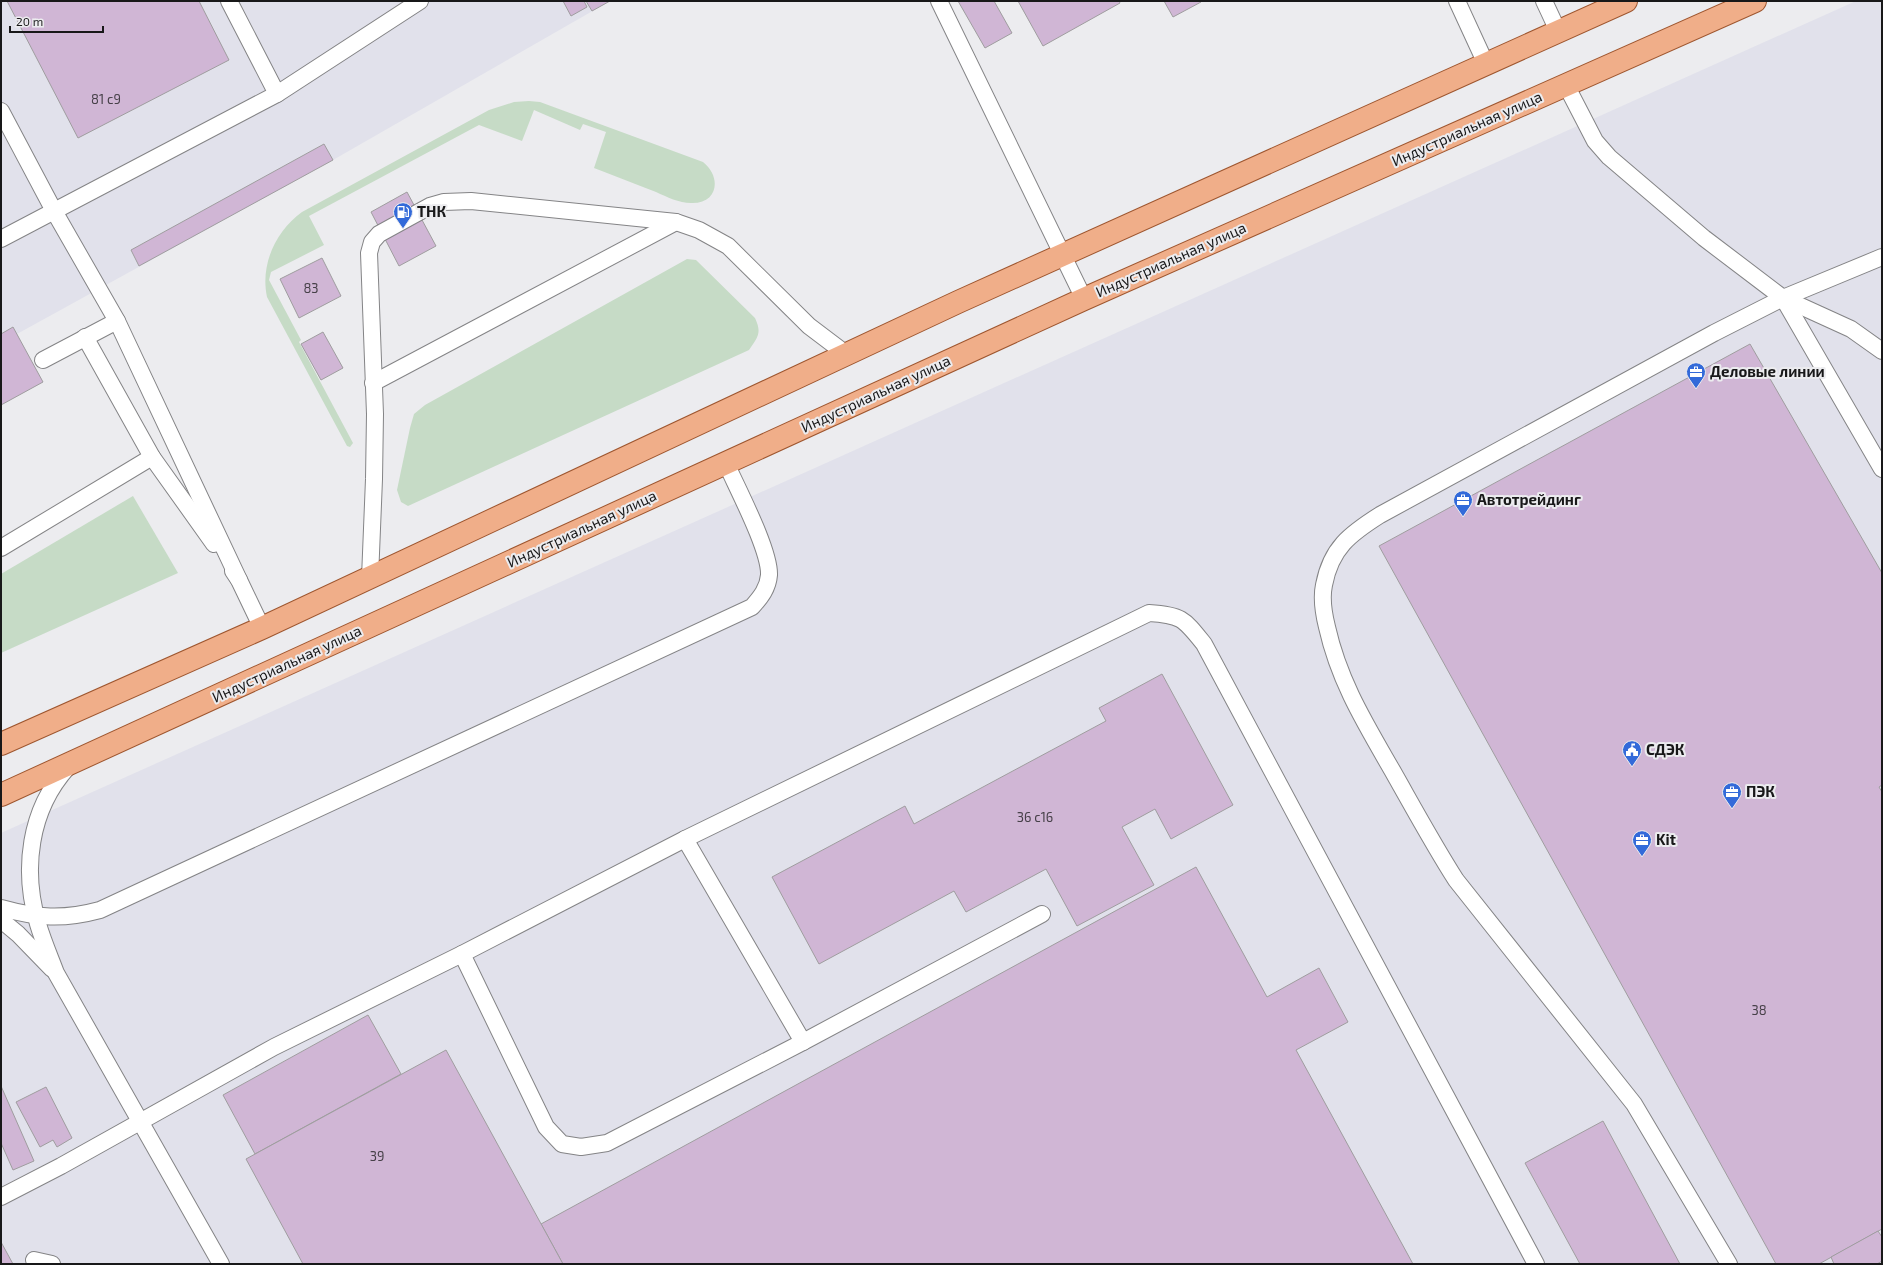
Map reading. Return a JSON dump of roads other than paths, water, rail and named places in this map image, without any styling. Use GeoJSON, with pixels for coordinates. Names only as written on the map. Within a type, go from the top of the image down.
{"type":"FeatureCollection","features":[{"type":"Feature","properties":{"kind":"main road"},"geometry":{"type":"LineString","coordinates":[[1,744],[262,628],[846,354],[1062,255],[1626,1]]}},
{"type":"Feature","properties":{"kind":"main road","name":"Индустриальная улица"},"geometry":{"type":"LineString","coordinates":[[1,795],[1084,299],[1754,1]]}},
{"type":"Feature","properties":{"kind":"lane"},"geometry":{"type":"LineString","coordinates":[[229,1],[277,94]]}},
{"type":"Feature","properties":{"kind":"lane"},"geometry":{"type":"LineString","coordinates":[[1,238],[277,94],[420,1]]}},
{"type":"Feature","properties":{"kind":"lane"},"geometry":{"type":"LineString","coordinates":[[939,1],[1084,299]]}},
{"type":"Feature","properties":{"kind":"lane"},"geometry":{"type":"LineString","coordinates":[[1457,1],[1486,64]]}},
{"type":"Feature","properties":{"kind":"lane"},"geometry":{"type":"LineString","coordinates":[[1544,1],[1558,31]]}},
{"type":"Feature","properties":{"kind":"lane"},"geometry":{"type":"LineString","coordinates":[[1566,85],[1595,141],[1609,157],[1704,238],[1783,298],[1851,329],[1882,351]]}},
{"type":"Feature","properties":{"kind":"lane"},"geometry":{"type":"LineString","coordinates":[[1,111],[54,211],[117,321],[262,628]]}},
{"type":"Feature","properties":{"kind":"lane"},"geometry":{"type":"LineString","coordinates":[[370,578],[374,479],[374,383],[369,252],[372,242],[379,234],[424,209],[444,202],[471,201],[676,222],[699,230],[728,246],[810,326],[846,354]]}},
{"type":"Feature","properties":{"kind":"lane"},"geometry":{"type":"LineString","coordinates":[[374,383],[676,222]]}},
{"type":"Feature","properties":{"kind":"lane"},"geometry":{"type":"LineString","coordinates":[[1729,1264],[1634,1104],[1456,880],[1432,843],[1349,694],[1333,652],[1324,613],[1324,586],[1336,552],[1353,532],[1380,515],[1714,333],[1783,298],[1882,257]]}},
{"type":"Feature","properties":{"kind":"lane"},"geometry":{"type":"LineString","coordinates":[[1783,298],[1882,469]]}},
{"type":"Feature","properties":{"kind":"lane"},"geometry":{"type":"LineString","coordinates":[[42,360],[117,321]]}},
{"type":"Feature","properties":{"kind":"lane"},"geometry":{"type":"LineString","coordinates":[[85,337],[152,457],[239,580]]}},
{"type":"Feature","properties":{"kind":"lane"},"geometry":{"type":"LineString","coordinates":[[1,548],[152,457]]}},
{"type":"Feature","properties":{"kind":"lane"},"geometry":{"type":"LineString","coordinates":[[1,908],[36,916],[58,918],[79,916],[100,910],[752,606],[764,594],[769,575],[766,553],[726,463]]}},
{"type":"Feature","properties":{"kind":"lane"},"geometry":{"type":"LineString","coordinates":[[1,1195],[61,1166],[274,1047],[462,954],[685,839],[1149,614],[1167,614],[1185,621],[1204,644],[1536,1264]]}},
{"type":"Feature","properties":{"kind":"lane"},"geometry":{"type":"LineString","coordinates":[[70,763],[56,780],[43,802],[33,832],[30,864],[36,916],[56,973],[219,1263]]}},
{"type":"Feature","properties":{"kind":"lane"},"geometry":{"type":"LineString","coordinates":[[685,839],[803,1042]]}},
{"type":"Feature","properties":{"kind":"lane"},"geometry":{"type":"LineString","coordinates":[[462,954],[546,1127],[562,1144],[581,1147],[607,1143],[803,1042],[1042,914]]}},
{"type":"Feature","properties":{"kind":"lane"},"geometry":{"type":"LineString","coordinates":[[1,920],[18,934],[56,973]]}},
{"type":"Feature","properties":{"kind":"lane"},"geometry":{"type":"LineString","coordinates":[[34,1260],[52,1264]]}},
{"type":"Feature","properties":{"kind":"place","name":"ТНК"},"geometry":{"type":"Point","coordinates":[403,229]}},
{"type":"Feature","properties":{"kind":"place","name":"Деловые линии"},"geometry":{"type":"Point","coordinates":[1696,389]}},
{"type":"Feature","properties":{"kind":"place","name":"Автотрейдинг"},"geometry":{"type":"Point","coordinates":[1463,517]}},
{"type":"Feature","properties":{"kind":"place","name":"СДЭК"},"geometry":{"type":"Point","coordinates":[1632,767]}},
{"type":"Feature","properties":{"kind":"place","name":"ПЭК"},"geometry":{"type":"Point","coordinates":[1732,809]}},
{"type":"Feature","properties":{"kind":"place","name":"Kit"},"geometry":{"type":"Point","coordinates":[1642,857]}}]}
